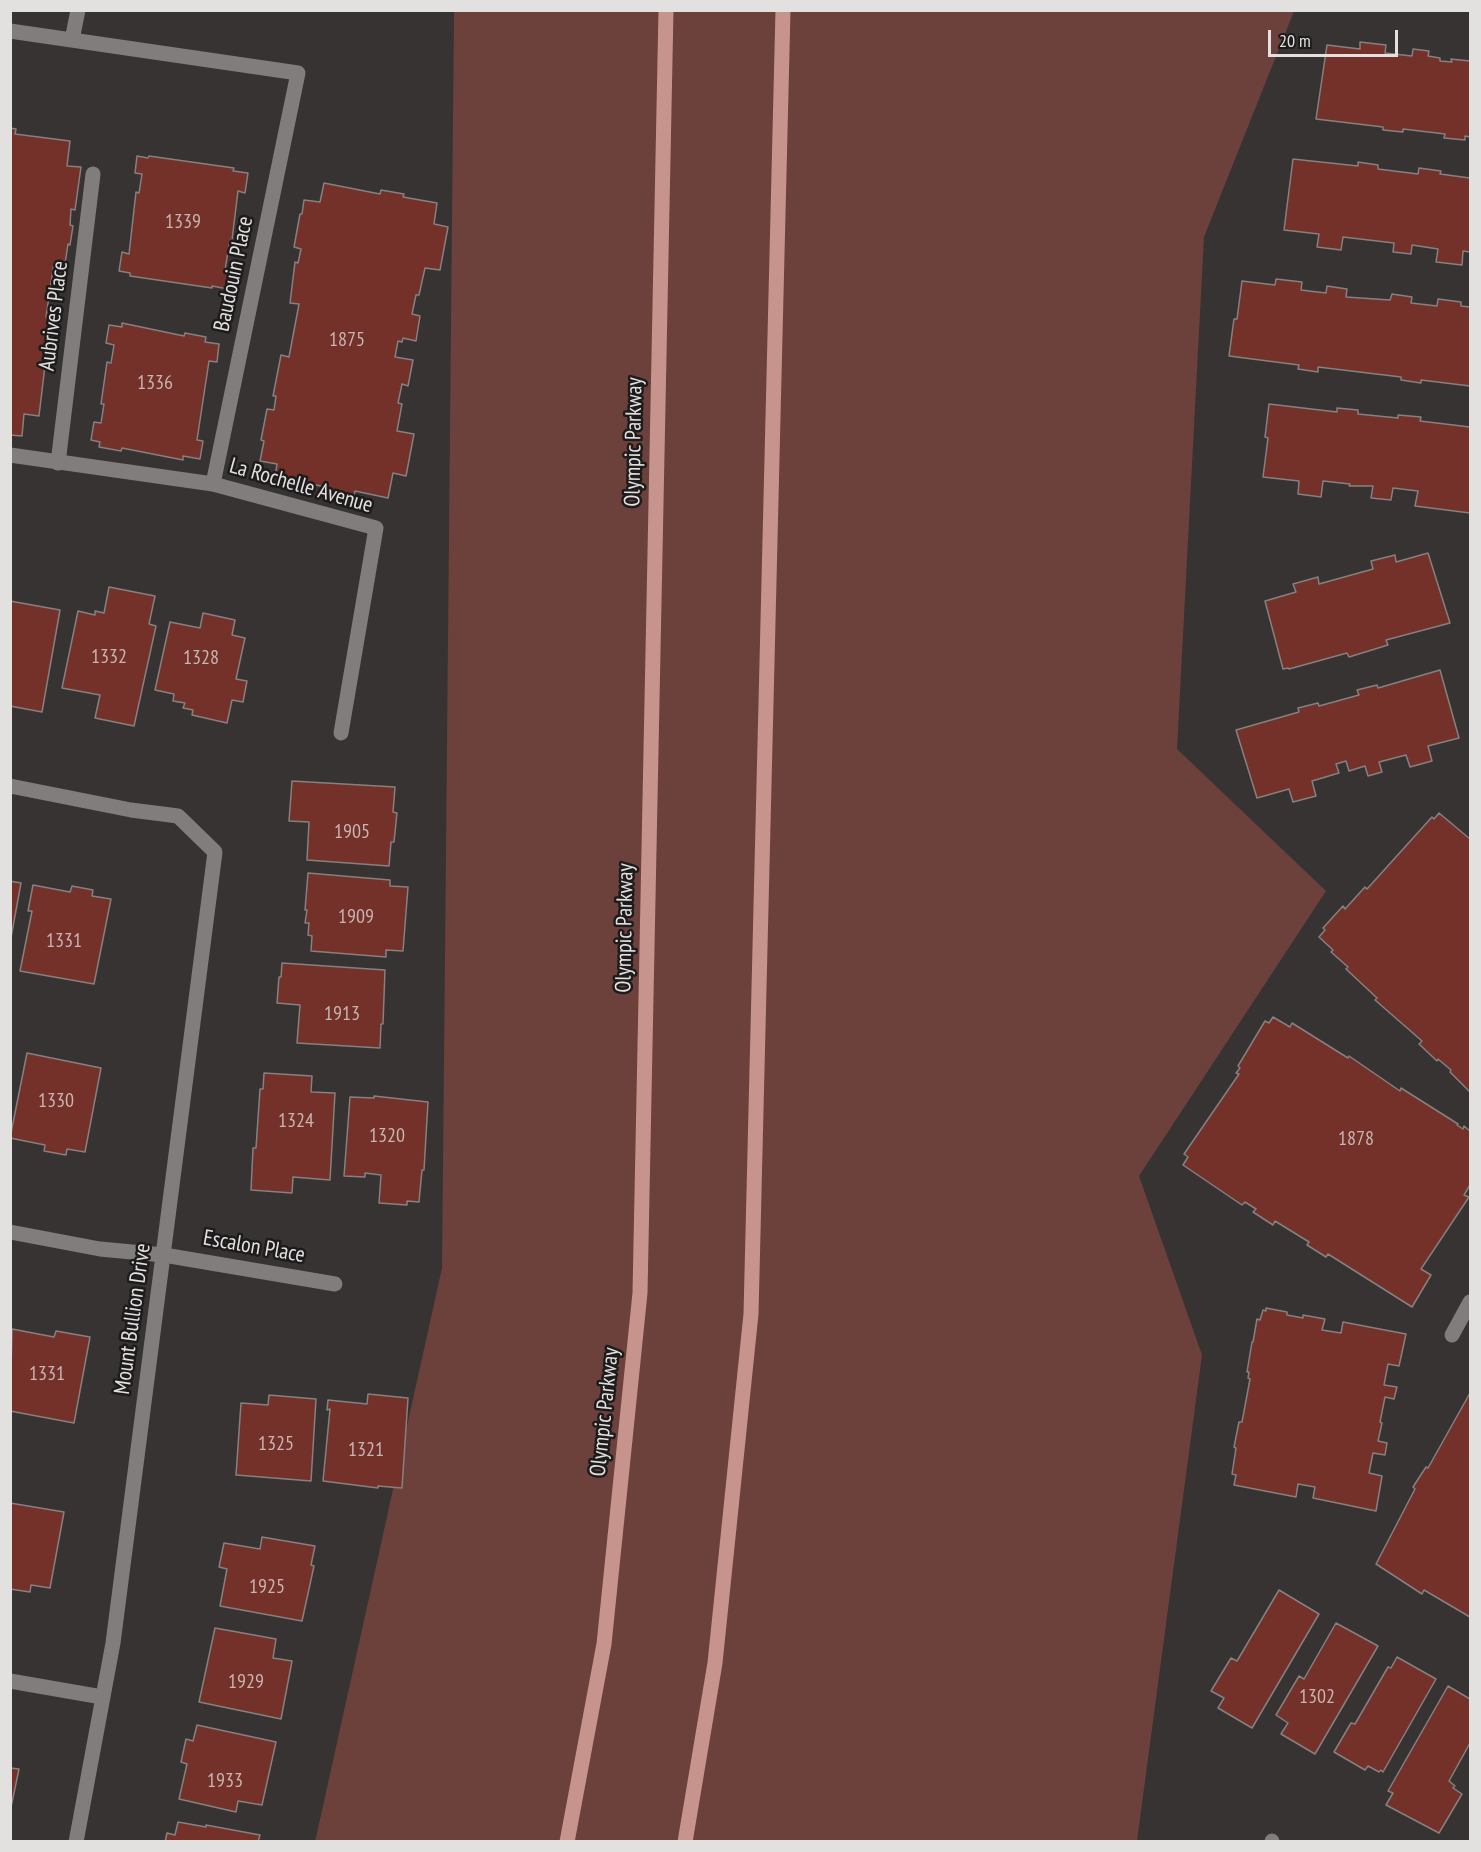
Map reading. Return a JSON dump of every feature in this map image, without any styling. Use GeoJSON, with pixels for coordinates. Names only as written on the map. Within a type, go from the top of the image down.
{"type":"FeatureCollection","features":[{"type":"Feature","properties":{"kind":"main road","name":"Olympic Parkway"},"geometry":{"type":"LineString","coordinates":[[567,1842],[604,1644],[640,1293],[666,10]]}},
{"type":"Feature","properties":{"kind":"main road"},"geometry":{"type":"LineString","coordinates":[[685,1842],[715,1663],[751,1314],[783,10]]}},
{"type":"Feature","properties":{"kind":"street"},"geometry":{"type":"LineString","coordinates":[[10,31],[72,40],[78,10]]}},
{"type":"Feature","properties":{"kind":"street","name":"Baudouin Place"},"geometry":{"type":"LineString","coordinates":[[72,40],[298,73],[213,484]]}},
{"type":"Feature","properties":{"kind":"street","name":"Aubrives Place"},"geometry":{"type":"LineString","coordinates":[[58,463],[93,174]]}},
{"type":"Feature","properties":{"kind":"street","name":"La Rochelle Avenue"},"geometry":{"type":"LineString","coordinates":[[10,455],[213,484],[375,528],[341,733]]}},
{"type":"Feature","properties":{"kind":"street","name":"Mount Bullion Drive"},"geometry":{"type":"LineString","coordinates":[[10,786],[131,810],[178,816],[215,852],[165,1255],[113,1643],[76,1842]]}},
{"type":"Feature","properties":{"kind":"street","name":"Escalon Place"},"geometry":{"type":"LineString","coordinates":[[10,1232],[100,1249],[165,1255],[335,1284]]}},
{"type":"Feature","properties":{"kind":"street"},"geometry":{"type":"LineString","coordinates":[[1452,1335],[1470,1302]]}},
{"type":"Feature","properties":{"kind":"street"},"geometry":{"type":"LineString","coordinates":[[10,1681],[102,1697]]}},
{"type":"Feature","properties":{"kind":"shaded area"},"geometry":{"type":"Polygon","coordinates":[[[454,11],[1294,11],[1204,237],[1177,749],[1326,891],[1139,1176],[1202,1355],[1137,1841],[315,1842],[442,1268],[454,11]]]}},
{"type":"Feature","properties":{"kind":"building"},"geometry":{"type":"Polygon","coordinates":[[[1360,42],[1386,45],[1385,53],[1412,56],[1413,49],[1429,51],[1428,56],[1440,58],[1440,61],[1452,62],[1451,59],[1470,61],[1470,137],[1465,136],[1465,140],[1444,138],[1445,134],[1403,129],[1403,132],[1383,130],[1383,127],[1316,119],[1327,45],[1360,49],[1360,42]]]}},
{"type":"Feature","properties":{"kind":"building"},"geometry":{"type":"Polygon","coordinates":[[[10,128],[16,129],[15,134],[70,141],[67,166],[81,167],[75,210],[71,209],[70,225],[73,226],[65,264],[54,263],[46,317],[55,318],[50,358],[46,357],[39,416],[24,414],[22,436],[10,435],[10,128]]]}},
{"type":"Feature","properties":{"kind":"building"},"geometry":{"type":"Polygon","coordinates":[[[137,156],[234,168],[233,171],[248,173],[245,193],[238,191],[232,240],[230,240],[225,270],[231,271],[228,289],[130,276],[130,273],[119,271],[122,252],[129,254],[136,192],[139,193],[142,174],[135,173],[137,156]]]}},
{"type":"Feature","properties":{"kind":"building"},"geometry":{"type":"Polygon","coordinates":[[[1293,159],[1358,166],[1358,162],[1378,165],[1378,169],[1418,174],[1419,168],[1441,171],[1440,174],[1470,178],[1470,252],[1463,251],[1462,265],[1436,262],[1438,249],[1412,245],[1411,254],[1393,252],[1394,243],[1343,237],[1341,250],[1317,247],[1319,234],[1284,230],[1293,159]]]}},
{"type":"Feature","properties":{"kind":"building"},"geometry":{"type":"Polygon","coordinates":[[[324,183],[380,194],[381,190],[404,194],[403,197],[437,203],[434,224],[448,227],[440,270],[425,268],[419,295],[416,295],[412,314],[420,316],[416,341],[403,338],[402,342],[398,341],[395,357],[413,360],[408,386],[402,384],[398,403],[402,404],[397,431],[414,434],[406,476],[393,473],[388,498],[355,491],[354,495],[330,491],[331,488],[275,477],[277,464],[260,461],[264,441],[261,440],[267,409],[274,410],[276,396],[273,396],[281,355],[289,357],[299,304],[290,303],[295,262],[298,263],[301,249],[294,247],[300,214],[302,214],[304,200],[320,202],[324,183]]]}},
{"type":"Feature","properties":{"kind":"building"},"geometry":{"type":"Polygon","coordinates":[[[1276,279],[1302,282],[1301,290],[1326,293],[1327,286],[1347,289],[1346,297],[1390,300],[1392,294],[1412,297],[1411,303],[1437,306],[1438,299],[1461,302],[1461,306],[1470,307],[1470,386],[1421,380],[1421,383],[1401,380],[1401,377],[1318,367],[1318,372],[1298,369],[1299,365],[1229,356],[1242,281],[1275,285],[1276,279]]]}},
{"type":"Feature","properties":{"kind":"building"},"geometry":{"type":"Polygon","coordinates":[[[122,323],[184,336],[185,333],[206,337],[205,342],[219,344],[217,362],[209,361],[197,440],[203,441],[200,459],[183,456],[183,460],[122,448],[121,451],[99,447],[100,442],[91,440],[94,422],[101,423],[104,404],[101,404],[107,362],[111,363],[114,345],[106,343],[109,325],[122,327],[122,323]]]}},
{"type":"Feature","properties":{"kind":"building"},"geometry":{"type":"Polygon","coordinates":[[[1269,404],[1337,412],[1337,408],[1358,410],[1358,414],[1398,418],[1398,415],[1421,417],[1420,421],[1470,427],[1470,513],[1415,506],[1418,491],[1393,488],[1391,500],[1371,498],[1373,486],[1349,486],[1350,484],[1323,481],[1321,497],[1298,494],[1299,481],[1263,477],[1269,404]]]}},
{"type":"Feature","properties":{"kind":"building"},"geometry":{"type":"Polygon","coordinates":[[[1428,553],[1450,623],[1386,640],[1388,645],[1349,657],[1347,653],[1283,669],[1265,601],[1296,592],[1293,584],[1318,577],[1319,584],[1373,569],[1371,561],[1395,555],[1396,562],[1428,553]]]}},
{"type":"Feature","properties":{"kind":"building"},"geometry":{"type":"Polygon","coordinates":[[[109,587],[155,596],[149,624],[156,626],[134,726],[95,718],[100,695],[62,688],[78,611],[95,615],[95,611],[104,613],[109,587]]]}},
{"type":"Feature","properties":{"kind":"building"},"geometry":{"type":"Polygon","coordinates":[[[10,601],[60,610],[42,712],[10,706],[10,601]]]}},
{"type":"Feature","properties":{"kind":"building"},"geometry":{"type":"Polygon","coordinates":[[[203,613],[235,620],[232,635],[245,638],[236,679],[247,681],[243,702],[232,700],[227,723],[192,715],[193,710],[183,708],[185,703],[173,701],[174,694],[155,690],[170,622],[200,628],[203,613]]]}},
{"type":"Feature","properties":{"kind":"building"},"geometry":{"type":"Polygon","coordinates":[[[1440,670],[1459,738],[1428,746],[1432,761],[1410,767],[1406,755],[1379,762],[1382,772],[1368,776],[1365,766],[1349,771],[1346,761],[1336,764],[1339,773],[1312,781],[1316,796],[1293,802],[1289,789],[1257,798],[1236,730],[1299,712],[1298,708],[1318,703],[1319,706],[1359,695],[1357,690],[1377,685],[1378,688],[1440,670]]]}},
{"type":"Feature","properties":{"kind":"building"},"geometry":{"type":"Polygon","coordinates":[[[292,781],[395,787],[393,812],[397,813],[389,866],[307,860],[309,822],[289,821],[292,781]]]}},
{"type":"Feature","properties":{"kind":"building"},"geometry":{"type":"Polygon","coordinates":[[[1439,813],[1470,839],[1470,1092],[1450,1072],[1451,1070],[1438,1059],[1437,1061],[1419,1044],[1422,1041],[1375,1000],[1377,998],[1346,969],[1348,967],[1319,937],[1325,930],[1323,928],[1343,906],[1345,909],[1365,887],[1367,889],[1432,817],[1434,819],[1439,813]]]}},
{"type":"Feature","properties":{"kind":"building"},"geometry":{"type":"Polygon","coordinates":[[[308,873],[390,880],[390,886],[408,887],[403,951],[386,950],[386,957],[311,951],[312,936],[308,935],[309,923],[305,923],[308,873]]]}},
{"type":"Feature","properties":{"kind":"building"},"geometry":{"type":"Polygon","coordinates":[[[10,881],[21,883],[10,943],[10,881]]]}},
{"type":"Feature","properties":{"kind":"building"},"geometry":{"type":"Polygon","coordinates":[[[33,885],[70,892],[72,886],[93,890],[92,896],[111,899],[94,984],[20,971],[32,911],[28,911],[33,885]]]}},
{"type":"Feature","properties":{"kind":"building"},"geometry":{"type":"Polygon","coordinates":[[[282,963],[385,970],[380,1048],[297,1043],[300,1005],[277,1003],[282,963]]]}},
{"type":"Feature","properties":{"kind":"building"},"geometry":{"type":"Polygon","coordinates":[[[1273,1017],[1290,1027],[1292,1023],[1348,1058],[1349,1056],[1400,1091],[1401,1088],[1463,1129],[1464,1126],[1470,1131],[1470,1185],[1464,1195],[1469,1197],[1421,1269],[1431,1275],[1412,1307],[1328,1254],[1326,1257],[1307,1245],[1309,1242],[1275,1221],[1273,1225],[1253,1212],[1256,1209],[1245,1202],[1242,1205],[1183,1165],[1188,1157],[1184,1154],[1239,1074],[1236,1073],[1240,1068],[1238,1066],[1265,1021],[1269,1023],[1273,1017]]]}},
{"type":"Feature","properties":{"kind":"building"},"geometry":{"type":"Polygon","coordinates":[[[27,1053],[101,1068],[85,1152],[67,1149],[66,1155],[44,1151],[45,1145],[10,1138],[27,1053]]]}},
{"type":"Feature","properties":{"kind":"building"},"geometry":{"type":"Polygon","coordinates":[[[264,1073],[312,1076],[311,1092],[335,1093],[330,1180],[293,1177],[292,1193],[251,1190],[253,1148],[256,1148],[260,1089],[263,1089],[264,1073]]]}},
{"type":"Feature","properties":{"kind":"building"},"geometry":{"type":"Polygon","coordinates":[[[374,1096],[428,1102],[424,1170],[422,1170],[419,1202],[407,1201],[407,1205],[379,1203],[381,1175],[365,1173],[365,1177],[344,1176],[350,1097],[374,1098],[374,1096]]]}},
{"type":"Feature","properties":{"kind":"building"},"geometry":{"type":"Polygon","coordinates":[[[1266,1308],[1303,1318],[1303,1315],[1325,1319],[1322,1330],[1341,1333],[1343,1322],[1406,1334],[1399,1366],[1388,1364],[1384,1385],[1397,1387],[1394,1399],[1385,1397],[1380,1422],[1382,1423],[1378,1441],[1387,1443],[1385,1455],[1373,1453],[1369,1473],[1382,1476],[1376,1511],[1313,1498],[1315,1487],[1298,1484],[1296,1497],[1234,1485],[1236,1475],[1232,1474],[1236,1448],[1234,1447],[1239,1422],[1242,1422],[1250,1379],[1248,1378],[1249,1372],[1247,1372],[1252,1342],[1257,1319],[1260,1320],[1266,1308]]]}},
{"type":"Feature","properties":{"kind":"building"},"geometry":{"type":"Polygon","coordinates":[[[12,1329],[54,1337],[56,1331],[90,1337],[74,1423],[10,1411],[12,1329]]]}},
{"type":"Feature","properties":{"kind":"building"},"geometry":{"type":"Polygon","coordinates":[[[1470,1393],[1470,1617],[1424,1590],[1422,1594],[1376,1564],[1415,1489],[1413,1487],[1426,1467],[1428,1468],[1470,1393]]]}},
{"type":"Feature","properties":{"kind":"building"},"geometry":{"type":"Polygon","coordinates":[[[368,1394],[408,1398],[402,1488],[378,1486],[378,1488],[323,1481],[330,1409],[327,1410],[328,1400],[367,1404],[368,1394]]]}},
{"type":"Feature","properties":{"kind":"building"},"geometry":{"type":"Polygon","coordinates":[[[269,1395],[316,1399],[311,1481],[236,1475],[241,1403],[268,1405],[269,1395]]]}},
{"type":"Feature","properties":{"kind":"building"},"geometry":{"type":"Polygon","coordinates":[[[10,1503],[64,1512],[50,1588],[31,1585],[30,1592],[10,1589],[10,1503]]]}},
{"type":"Feature","properties":{"kind":"building"},"geometry":{"type":"Polygon","coordinates":[[[262,1537],[315,1546],[311,1565],[314,1566],[302,1621],[220,1606],[227,1569],[219,1567],[224,1543],[260,1549],[262,1537]]]}},
{"type":"Feature","properties":{"kind":"building"},"geometry":{"type":"Polygon","coordinates":[[[1279,1590],[1319,1614],[1252,1728],[1218,1708],[1224,1698],[1211,1691],[1231,1658],[1237,1661],[1279,1590]]]}},
{"type":"Feature","properties":{"kind":"building"},"geometry":{"type":"Polygon","coordinates":[[[1336,1623],[1378,1646],[1315,1754],[1281,1734],[1288,1723],[1276,1715],[1299,1676],[1304,1679],[1336,1623]]]}},
{"type":"Feature","properties":{"kind":"building"},"geometry":{"type":"Polygon","coordinates":[[[215,1628],[276,1639],[273,1658],[292,1661],[281,1719],[199,1702],[215,1628]]]}},
{"type":"Feature","properties":{"kind":"building"},"geometry":{"type":"Polygon","coordinates":[[[1397,1657],[1436,1679],[1383,1772],[1368,1766],[1365,1770],[1334,1752],[1351,1723],[1355,1724],[1388,1667],[1391,1668],[1397,1657]]]}},
{"type":"Feature","properties":{"kind":"building"},"geometry":{"type":"Polygon","coordinates":[[[1448,1686],[1470,1699],[1470,1743],[1449,1781],[1455,1786],[1453,1788],[1462,1794],[1439,1833],[1386,1805],[1393,1793],[1388,1791],[1448,1686]]]}},
{"type":"Feature","properties":{"kind":"building"},"geometry":{"type":"Polygon","coordinates":[[[197,1725],[276,1742],[262,1805],[238,1801],[236,1812],[179,1799],[187,1764],[181,1762],[186,1739],[193,1741],[197,1725]]]}},
{"type":"Feature","properties":{"kind":"building"},"geometry":{"type":"Polygon","coordinates":[[[10,1768],[19,1769],[10,1812],[10,1768]]]}},
{"type":"Feature","properties":{"kind":"building"},"geometry":{"type":"Polygon","coordinates":[[[178,1822],[260,1835],[258,1842],[165,1842],[167,1833],[175,1835],[178,1822]]]}}]}
